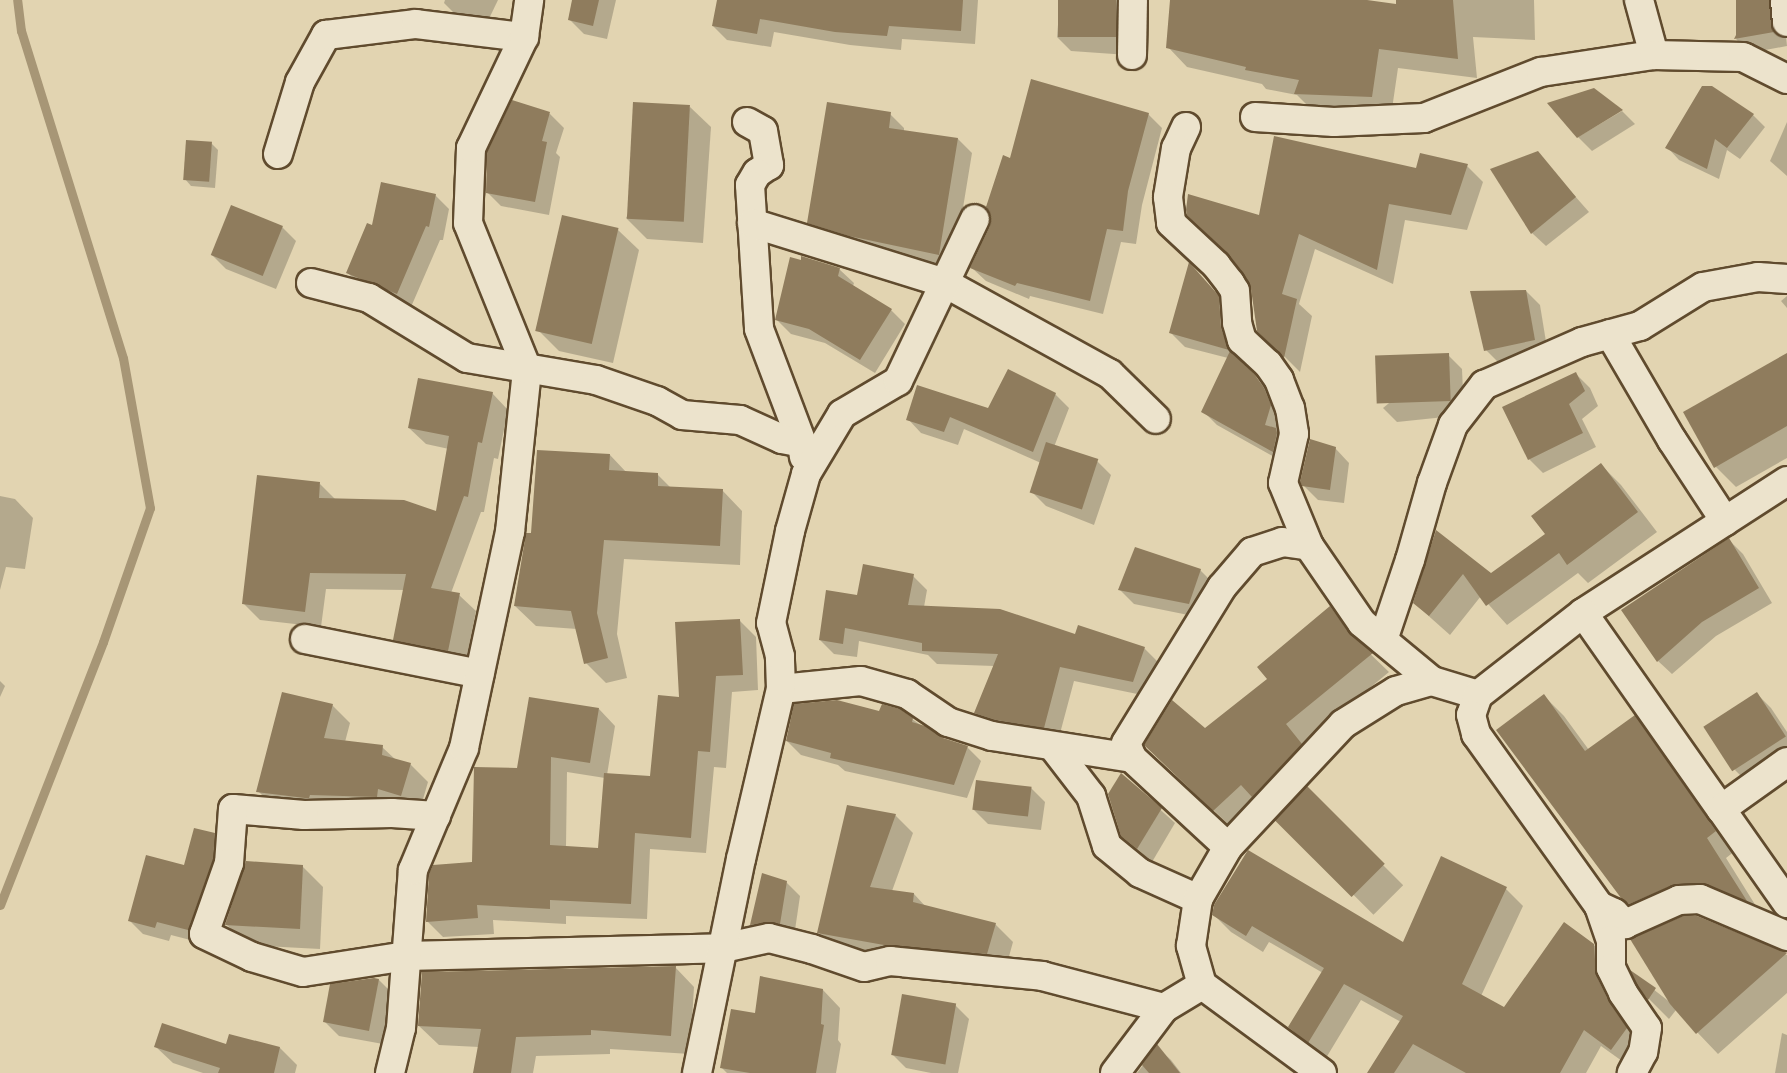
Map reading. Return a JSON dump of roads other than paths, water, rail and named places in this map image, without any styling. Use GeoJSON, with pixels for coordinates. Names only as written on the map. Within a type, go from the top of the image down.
{"type":"FeatureCollection","features":[{"type":"Feature","properties":{"kind":"street"},"geometry":{"type":"LineString","coordinates":[[390,1073],[401,1028],[413,870],[464,748],[510,532],[527,369],[468,223],[471,148],[524,37],[529,0]]}},
{"type":"Feature","properties":{"kind":"street"},"geometry":{"type":"LineString","coordinates":[[1132,56],[1133,0]]}},
{"type":"Feature","properties":{"kind":"street"},"geometry":{"type":"LineString","coordinates":[[1639,0],[1654,55]]}},
{"type":"Feature","properties":{"kind":"street"},"geometry":{"type":"LineString","coordinates":[[1785,0],[1787,22]]}},
{"type":"Feature","properties":{"kind":"street"},"geometry":{"type":"LineString","coordinates":[[278,154],[300,82],[326,35],[416,24],[524,37]]}},
{"type":"Feature","properties":{"kind":"street"},"geometry":{"type":"LineString","coordinates":[[1255,117],[1334,122],[1424,118],[1540,72],[1654,55],[1743,57],[1787,80]]}},
{"type":"Feature","properties":{"kind":"street"},"geometry":{"type":"LineString","coordinates":[[747,122],[764,131],[769,165],[757,173],[750,185],[759,329],[802,443],[806,474]]}},
{"type":"Feature","properties":{"kind":"street"},"geometry":{"type":"LineString","coordinates":[[1177,130],[1168,197],[1171,223],[1216,265],[1230,283],[1235,291],[1237,323],[1242,340],[1268,364],[1279,380],[1290,408],[1294,434],[1283,483],[1309,546],[1362,623],[1432,681],[1478,695]]}},
{"type":"Feature","properties":{"kind":"street"},"geometry":{"type":"LineString","coordinates":[[697,1073],[781,689],[780,656],[771,623],[790,531],[806,474],[842,414],[898,381],[975,219]]}},
{"type":"Feature","properties":{"kind":"street"},"geometry":{"type":"LineString","coordinates":[[752,224],[945,283],[1110,374],[1156,419]]}},
{"type":"Feature","properties":{"kind":"street"},"geometry":{"type":"LineString","coordinates":[[1383,640],[1410,560],[1432,483],[1454,424],[1484,385],[1582,342],[1641,326],[1703,287],[1758,277],[1787,279]]}},
{"type":"Feature","properties":{"kind":"street"},"geometry":{"type":"LineString","coordinates":[[311,283],[369,298],[467,358],[596,381],[657,400],[682,415],[740,420],[782,439],[802,443]]}},
{"type":"Feature","properties":{"kind":"street"},"geometry":{"type":"LineString","coordinates":[[1610,334],[1672,440],[1725,521]]}},
{"type":"Feature","properties":{"kind":"street"},"geometry":{"type":"LineString","coordinates":[[1632,1073],[1643,1052],[1647,1028],[1623,993],[1611,968],[1611,940],[1599,906],[1476,734],[1471,715],[1478,695],[1583,613],[1787,481]]}},
{"type":"Feature","properties":{"kind":"street"},"geometry":{"type":"LineString","coordinates":[[1228,848],[1132,758],[1126,743],[1222,586],[1252,552],[1282,542],[1309,546]]}},
{"type":"Feature","properties":{"kind":"street"},"geometry":{"type":"LineString","coordinates":[[1583,613],[1787,903]]}},
{"type":"Feature","properties":{"kind":"street"},"geometry":{"type":"LineString","coordinates":[[305,639],[480,674]]}},
{"type":"Feature","properties":{"kind":"street"},"geometry":{"type":"LineString","coordinates":[[781,689],[861,681],[907,694],[948,722],[992,736],[1054,748],[1132,758]]}},
{"type":"Feature","properties":{"kind":"street"},"geometry":{"type":"LineString","coordinates":[[1322,1073],[1202,985],[1191,946],[1198,899],[1228,848],[1343,724],[1396,691],[1432,681]]}},
{"type":"Feature","properties":{"kind":"street"},"geometry":{"type":"LineString","coordinates":[[1054,748],[1091,795],[1107,846],[1140,873],[1198,899]]}},
{"type":"Feature","properties":{"kind":"street"},"geometry":{"type":"LineString","coordinates":[[1721,809],[1787,762]]}},
{"type":"Feature","properties":{"kind":"street"},"geometry":{"type":"LineString","coordinates":[[436,816],[392,813],[304,815],[233,809],[229,863],[204,934],[252,957],[303,972],[406,956],[723,948],[768,938],[812,949],[864,967],[890,961],[1042,976],[1164,1008]]}},
{"type":"Feature","properties":{"kind":"street"},"geometry":{"type":"LineString","coordinates":[[1599,906],[1614,913],[1625,924],[1679,900],[1700,899],[1787,936]]}},
{"type":"Feature","properties":{"kind":"street"},"geometry":{"type":"LineString","coordinates":[[1116,1073],[1164,1008],[1202,985]]}},
{"type":"Feature","properties":{"kind":"waterway"},"geometry":{"type":"LineString","coordinates":[[0,905],[103,642],[150,508],[123,358],[21,31],[17,0]]}}]}
